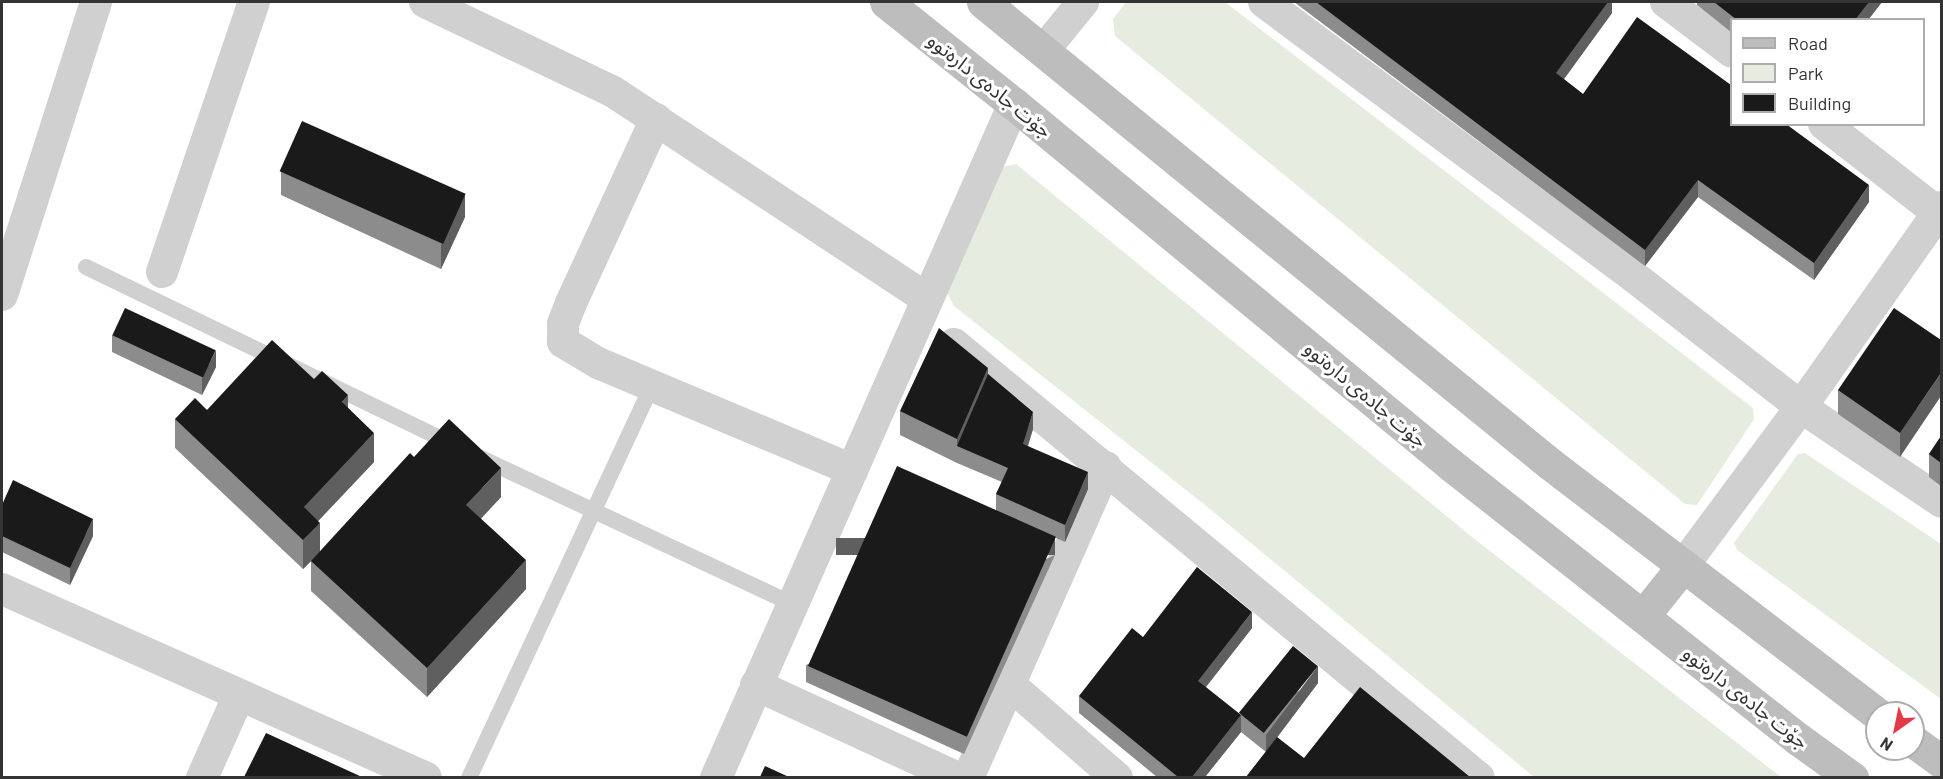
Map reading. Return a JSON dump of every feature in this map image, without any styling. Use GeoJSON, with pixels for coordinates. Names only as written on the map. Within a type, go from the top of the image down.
{"type":"FeatureCollection","features":[{"type":"Feature","properties":{"kind":"main road","name":"جۆت جادەی دارەتوو"},"geometry":{"type":"LineString","coordinates":[[886,2],[1014,104],[1451,465],[1798,739],[1852,777]]}},
{"type":"Feature","properties":{"kind":"main road"},"geometry":{"type":"LineString","coordinates":[[983,2],[1550,463],[1865,705]]}},
{"type":"Feature","properties":{"kind":"main road"},"geometry":{"type":"LineString","coordinates":[[1643,616],[1683,566]]}},
{"type":"Feature","properties":{"kind":"main road"},"geometry":{"type":"LineString","coordinates":[[1925,750],[1941,762]]}},
{"type":"Feature","properties":{"kind":"street"},"geometry":{"type":"LineString","coordinates":[[2,295],[96,2]]}},
{"type":"Feature","properties":{"kind":"street"},"geometry":{"type":"LineString","coordinates":[[162,272],[254,2]]}},
{"type":"Feature","properties":{"kind":"street"},"geometry":{"type":"LineString","coordinates":[[425,2],[612,91],[656,119],[924,308],[1106,466],[1479,777]]}},
{"type":"Feature","properties":{"kind":"street"},"geometry":{"type":"LineString","coordinates":[[1044,50],[1083,2]]}},
{"type":"Feature","properties":{"kind":"street"},"geometry":{"type":"LineString","coordinates":[[1264,2],[1624,269],[1801,407],[1941,502]]}},
{"type":"Feature","properties":{"kind":"street"},"geometry":{"type":"LineString","coordinates":[[1666,2],[1730,51]]}},
{"type":"Feature","properties":{"kind":"street"},"geometry":{"type":"LineString","coordinates":[[716,777],[1014,104]]}},
{"type":"Feature","properties":{"kind":"street"},"geometry":{"type":"LineString","coordinates":[[656,119],[563,324],[563,342],[579,353],[852,470]]}},
{"type":"Feature","properties":{"kind":"street"},"geometry":{"type":"LineString","coordinates":[[1683,566],[1801,407],[1940,212],[1827,126]]}},
{"type":"Feature","properties":{"kind":"street"},"geometry":{"type":"LineString","coordinates":[[968,777],[1106,466]]}},
{"type":"Feature","properties":{"kind":"street"},"geometry":{"type":"LineString","coordinates":[[2,589],[426,777]]}},
{"type":"Feature","properties":{"kind":"street"},"geometry":{"type":"LineString","coordinates":[[1009,684],[1117,777]]}},
{"type":"Feature","properties":{"kind":"street"},"geometry":{"type":"LineString","coordinates":[[756,685],[958,777]]}},
{"type":"Feature","properties":{"kind":"street"},"geometry":{"type":"LineString","coordinates":[[202,777],[239,695]]}},
{"type":"Feature","properties":{"kind":"lane"},"geometry":{"type":"LineString","coordinates":[[86,267],[591,511],[792,604]]}},
{"type":"Feature","properties":{"kind":"lane"},"geometry":{"type":"LineString","coordinates":[[469,777],[591,511],[652,385]]}},
{"type":"Feature","properties":{"kind":"green space"},"geometry":{"type":"Polygon","coordinates":[[[1126,2],[1225,2],[1753,408],[1754,419],[1697,505],[1685,504],[1115,36],[1113,19],[1126,2]]]}},
{"type":"Feature","properties":{"kind":"green space"},"geometry":{"type":"Polygon","coordinates":[[[1016,164],[1477,541],[1781,777],[1534,777],[1205,505],[954,306],[947,293],[1002,167],[1016,164]]]}},
{"type":"Feature","properties":{"kind":"green space"},"geometry":{"type":"Polygon","coordinates":[[[1805,453],[1941,544],[1941,699],[1737,550],[1734,543],[1798,454],[1805,453]]]}},
{"type":"Feature","properties":{"kind":"building"},"geometry":{"type":"Polygon","coordinates":[[[1316,2],[1608,2],[1556,73],[1583,94],[1637,17],[1730,84],[1730,126],[1789,126],[1869,185],[1814,263],[1698,180],[1645,250],[1316,2]]]}},
{"type":"Feature","properties":{"kind":"building"},"geometry":{"type":"Polygon","coordinates":[[[1714,2],[1869,2],[1857,18],[1734,18],[1714,2]]]}},
{"type":"Feature","properties":{"kind":"building"},"geometry":{"type":"Polygon","coordinates":[[[302,121],[466,194],[443,244],[280,171],[302,121]]]}},
{"type":"Feature","properties":{"kind":"building"},"geometry":{"type":"Polygon","coordinates":[[[125,308],[216,350],[203,377],[112,335],[125,308]]]}},
{"type":"Feature","properties":{"kind":"building"},"geometry":{"type":"Polygon","coordinates":[[[1894,308],[1941,340],[1941,373],[1900,433],[1838,390],[1894,308]]]}},
{"type":"Feature","properties":{"kind":"building"},"geometry":{"type":"Polygon","coordinates":[[[939,328],[988,368],[957,439],[900,411],[939,328]]]}},
{"type":"Feature","properties":{"kind":"building"},"geometry":{"type":"Polygon","coordinates":[[[272,340],[314,379],[322,371],[348,395],[342,402],[374,433],[304,507],[320,523],[303,540],[175,419],[195,398],[207,410],[272,340]]]}},
{"type":"Feature","properties":{"kind":"building"},"geometry":{"type":"Polygon","coordinates":[[[988,374],[1033,412],[1023,444],[1088,472],[1065,525],[996,494],[1008,468],[957,446],[988,374]]]}},
{"type":"Feature","properties":{"kind":"building"},"geometry":{"type":"Polygon","coordinates":[[[449,419],[501,468],[466,505],[526,560],[427,668],[311,561],[410,453],[414,457],[449,419]]]}},
{"type":"Feature","properties":{"kind":"building"},"geometry":{"type":"Polygon","coordinates":[[[1941,436],[1941,463],[1929,454],[1941,436]]]}},
{"type":"Feature","properties":{"kind":"building"},"geometry":{"type":"Polygon","coordinates":[[[897,466],[1056,537],[967,737],[808,666],[897,466]]]}},
{"type":"Feature","properties":{"kind":"building"},"geometry":{"type":"Polygon","coordinates":[[[13,480],[93,519],[70,568],[2,536],[2,505],[13,480]]]}},
{"type":"Feature","properties":{"kind":"building"},"geometry":{"type":"Polygon","coordinates":[[[1197,567],[1252,612],[1198,681],[1241,715],[1192,777],[1178,777],[1079,696],[1132,628],[1143,637],[1197,567]]]}},
{"type":"Feature","properties":{"kind":"building"},"geometry":{"type":"Polygon","coordinates":[[[1293,646],[1318,666],[1264,733],[1239,713],[1293,646]]]}},
{"type":"Feature","properties":{"kind":"building"},"geometry":{"type":"Polygon","coordinates":[[[1360,687],[1470,777],[1246,777],[1277,737],[1304,758],[1360,687]]]}},
{"type":"Feature","properties":{"kind":"building"},"geometry":{"type":"Polygon","coordinates":[[[266,733],[362,777],[244,777],[266,733]]]}},
{"type":"Feature","properties":{"kind":"building"},"geometry":{"type":"Polygon","coordinates":[[[765,766],[789,777],[760,777],[765,766]]]}}]}
